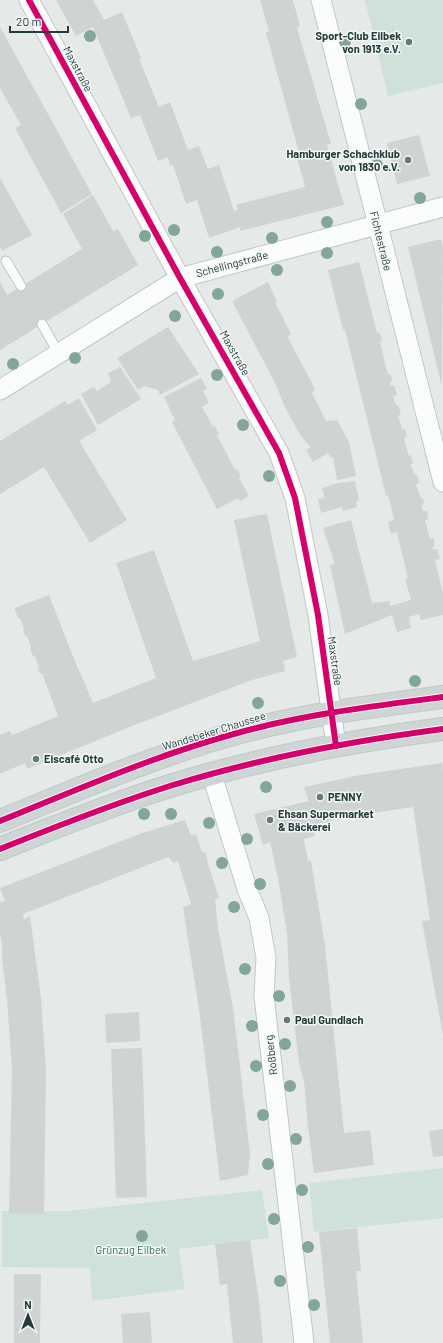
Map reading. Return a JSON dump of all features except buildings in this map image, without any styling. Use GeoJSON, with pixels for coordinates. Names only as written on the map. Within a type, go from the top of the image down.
{"type":"FeatureCollection","features":[{"type":"Feature","properties":{"kind":"main road","name":"Wandsbeker Chaussee"},"geometry":{"type":"LineString","coordinates":[[0,821],[154,760],[190,747],[248,730],[332,712],[443,696]]}},
{"type":"Feature","properties":{"kind":"main road"},"geometry":{"type":"LineString","coordinates":[[0,849],[128,800],[174,785],[297,753],[401,734],[443,729]]}},
{"type":"Feature","properties":{"kind":"street","name":"Maxstraße"},"geometry":{"type":"LineString","coordinates":[[29,0],[180,278],[279,453],[296,506],[318,615],[336,746]]}},
{"type":"Feature","properties":{"kind":"street","name":"Fichtestraße"},"geometry":{"type":"LineString","coordinates":[[321,0],[443,482]]}},
{"type":"Feature","properties":{"kind":"street","name":"Schellingstraße"},"geometry":{"type":"LineString","coordinates":[[0,390],[180,278],[443,207]]}},
{"type":"Feature","properties":{"kind":"street","name":"Roßberg"},"geometry":{"type":"LineString","coordinates":[[212,775],[247,889],[259,918],[266,958],[264,996],[304,1343]]}},
{"type":"Feature","properties":{"kind":"lane"},"geometry":{"type":"LineString","coordinates":[[6,260],[21,286]]}},
{"type":"Feature","properties":{"kind":"lane"},"geometry":{"type":"LineString","coordinates":[[42,324],[59,354]]}},
{"type":"Feature","properties":{"kind":"green space","name":"Sport-Club Eilbek von 1913 e.V."},"geometry":{"type":"Polygon","coordinates":[[[365,0],[443,0],[443,83],[388,96],[365,0]]]}},
{"type":"Feature","properties":{"kind":"green space"},"geometry":{"type":"Polygon","coordinates":[[[443,1168],[443,1218],[314,1232],[309,1183],[443,1168]]]}},
{"type":"Feature","properties":{"kind":"green space","name":"Grünzug Eilbek"},"geometry":{"type":"Polygon","coordinates":[[[262,1190],[269,1238],[179,1249],[185,1289],[92,1301],[90,1268],[2,1267],[2,1211],[68,1211],[262,1190]]]}},
{"type":"Feature","properties":{"kind":"cycle path"},"geometry":{"type":"LineString","coordinates":[[29,0],[180,278],[279,453],[295,498],[318,615],[336,746]]}},
{"type":"Feature","properties":{"kind":"cycle path"},"geometry":{"type":"LineString","coordinates":[[0,821],[149,761],[241,732],[316,715],[443,697]]}},
{"type":"Feature","properties":{"kind":"cycle path"},"geometry":{"type":"LineString","coordinates":[[0,849],[108,807],[206,775],[307,751],[443,729]]}},
{"type":"Feature","properties":{"kind":"place","name":"Sport-Club Eilbek von 1913 e.V."},"geometry":{"type":"Point","coordinates":[409,42]}},
{"type":"Feature","properties":{"kind":"place","name":"Hamburger Schachklub von 1830 e.V."},"geometry":{"type":"Point","coordinates":[408,160]}},
{"type":"Feature","properties":{"kind":"place","name":"Eiscafé Otto"},"geometry":{"type":"Point","coordinates":[36,759]}},
{"type":"Feature","properties":{"kind":"place","name":"PENNY"},"geometry":{"type":"Point","coordinates":[320,797]}},
{"type":"Feature","properties":{"kind":"place","name":"Ehsan Supermarket & Bäckerei"},"geometry":{"type":"Point","coordinates":[270,820]}},
{"type":"Feature","properties":{"kind":"place","name":"Paul Gundlach"},"geometry":{"type":"Point","coordinates":[287,1020]}}]}
